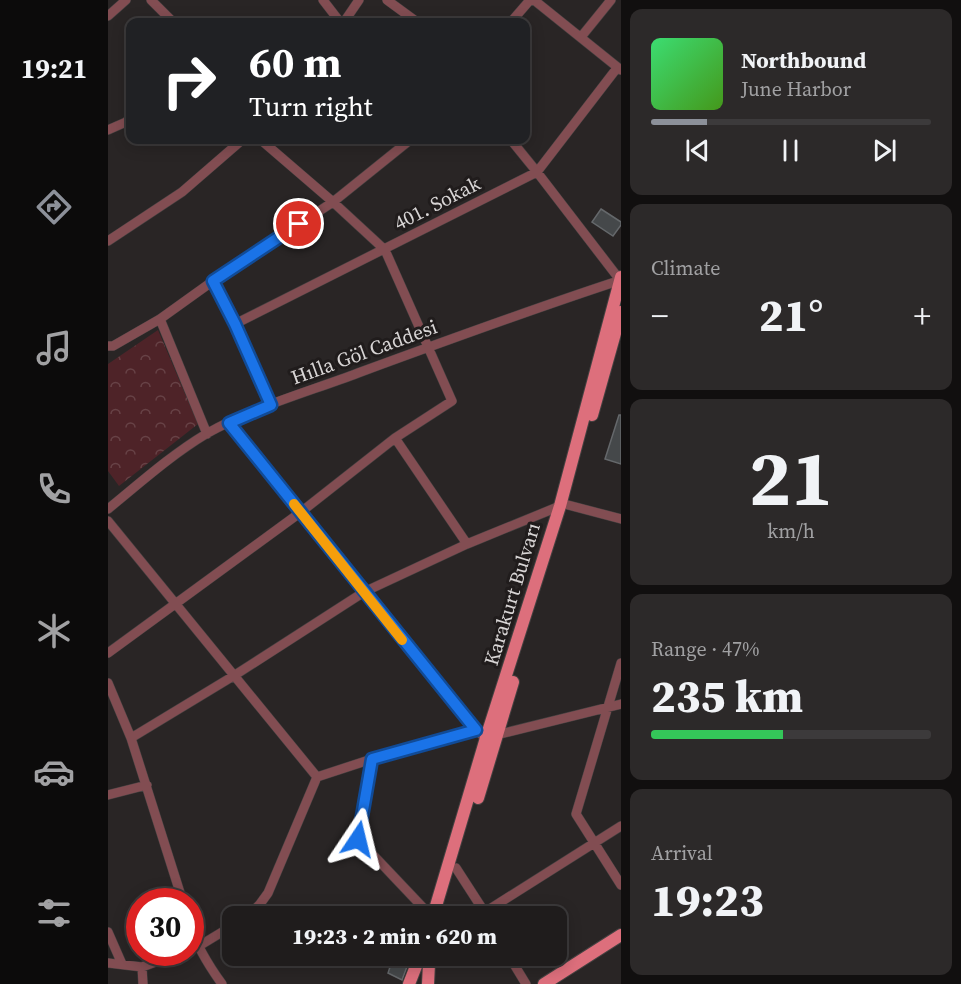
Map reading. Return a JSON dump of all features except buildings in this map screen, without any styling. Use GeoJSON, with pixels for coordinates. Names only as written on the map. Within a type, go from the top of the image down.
{"type":"FeatureCollection","features":[{"type":"Feature","properties":{"kind":"main road","name":"Karakurt Bulvarı"},"geometry":{"type":"LineString","coordinates":[[564,506],[620,279]]}},
{"type":"Feature","properties":{"kind":"main road","name":"Karakurt Bulvarı"},"geometry":{"type":"LineString","coordinates":[[435,906],[486,735],[564,506],[621,312]]}},
{"type":"Feature","properties":{"kind":"main road","name":"Karakurt Bulvarı"},"geometry":{"type":"LineString","coordinates":[[445,906],[456,868],[486,735]]}},
{"type":"Feature","properties":{"kind":"main road"},"geometry":{"type":"LineString","coordinates":[[544,984],[621,935]]}},
{"type":"Feature","properties":{"kind":"main road"},"geometry":{"type":"LineString","coordinates":[[409,984],[421,966]]}},
{"type":"Feature","properties":{"kind":"main road"},"geometry":{"type":"LineString","coordinates":[[427,966],[428,984]]}},
{"type":"Feature","properties":{"kind":"street"},"geometry":{"type":"LineString","coordinates":[[108,16],[126,0]]}},
{"type":"Feature","properties":{"kind":"street"},"geometry":{"type":"LineString","coordinates":[[151,0],[169,18]]}},
{"type":"Feature","properties":{"kind":"street"},"geometry":{"type":"LineString","coordinates":[[323,0],[339,18]]}},
{"type":"Feature","properties":{"kind":"street"},"geometry":{"type":"LineString","coordinates":[[345,18],[359,0]]}},
{"type":"Feature","properties":{"kind":"street"},"geometry":{"type":"LineString","coordinates":[[387,0],[412,18]]}},
{"type":"Feature","properties":{"kind":"street"},"geometry":{"type":"LineString","coordinates":[[514,18],[530,0]]}},
{"type":"Feature","properties":{"kind":"street"},"geometry":{"type":"LineString","coordinates":[[534,0],[619,69]]}},
{"type":"Feature","properties":{"kind":"street"},"geometry":{"type":"LineString","coordinates":[[581,37],[611,0]]}},
{"type":"Feature","properties":{"kind":"street","name":"401. Sokak"},"geometry":{"type":"LineString","coordinates":[[235,324],[537,172],[619,69]]}},
{"type":"Feature","properties":{"kind":"street"},"geometry":{"type":"LineString","coordinates":[[108,130],[126,122]]}},
{"type":"Feature","properties":{"kind":"street"},"geometry":{"type":"LineString","coordinates":[[108,241],[182,192],[237,144]]}},
{"type":"Feature","properties":{"kind":"street"},"geometry":{"type":"LineString","coordinates":[[108,653],[301,512],[395,438],[452,401],[385,250],[266,144]]}},
{"type":"Feature","properties":{"kind":"street"},"geometry":{"type":"LineString","coordinates":[[108,346],[113,346],[160,320],[213,281],[333,202],[405,144]]}},
{"type":"Feature","properties":{"kind":"street"},"geometry":{"type":"LineString","coordinates":[[514,144],[620,279]]}},
{"type":"Feature","properties":{"kind":"street","name":"Hılla Göl Caddesi"},"geometry":{"type":"LineString","coordinates":[[108,509],[176,455],[207,434],[229,423],[271,405],[620,279]]}},
{"type":"Feature","properties":{"kind":"street"},"geometry":{"type":"LineString","coordinates":[[213,281],[271,405]]}},
{"type":"Feature","properties":{"kind":"street"},"geometry":{"type":"LineString","coordinates":[[160,320],[207,434]]}},
{"type":"Feature","properties":{"kind":"street"},"geometry":{"type":"LineString","coordinates":[[229,423],[364,592],[486,735]]}},
{"type":"Feature","properties":{"kind":"street"},"geometry":{"type":"LineString","coordinates":[[395,438],[466,544]]}},
{"type":"Feature","properties":{"kind":"street"},"geometry":{"type":"LineString","coordinates":[[131,738],[235,675],[364,592],[466,544],[564,506],[621,519]]}},
{"type":"Feature","properties":{"kind":"street"},"geometry":{"type":"LineString","coordinates":[[108,521],[317,777]]}},
{"type":"Feature","properties":{"kind":"street"},"geometry":{"type":"LineString","coordinates":[[621,663],[576,814],[621,885]]}},
{"type":"Feature","properties":{"kind":"street"},"geometry":{"type":"LineString","coordinates":[[108,683],[131,738],[179,888]]}},
{"type":"Feature","properties":{"kind":"street"},"geometry":{"type":"LineString","coordinates":[[258,906],[268,893],[317,777],[372,759],[621,704]]}},
{"type":"Feature","properties":{"kind":"street"},"geometry":{"type":"LineString","coordinates":[[372,759],[358,839],[422,906]]}},
{"type":"Feature","properties":{"kind":"street"},"geometry":{"type":"LineString","coordinates":[[108,795],[147,785]]}},
{"type":"Feature","properties":{"kind":"street"},"geometry":{"type":"LineString","coordinates":[[498,906],[621,826]]}},
{"type":"Feature","properties":{"kind":"street"},"geometry":{"type":"LineString","coordinates":[[456,868],[481,906]]}},
{"type":"Feature","properties":{"kind":"street"},"geometry":{"type":"LineString","coordinates":[[108,932],[122,964]]}},
{"type":"Feature","properties":{"kind":"street"},"geometry":{"type":"LineString","coordinates":[[204,943],[222,932]]}},
{"type":"Feature","properties":{"kind":"street"},"geometry":{"type":"LineString","coordinates":[[204,960],[222,984]]}},
{"type":"Feature","properties":{"kind":"street"},"geometry":{"type":"LineString","coordinates":[[108,963],[142,967],[143,984]]}},
{"type":"Feature","properties":{"kind":"street"},"geometry":{"type":"LineString","coordinates":[[515,966],[525,984]]}},
{"type":"Feature","properties":{"kind":"green space"},"geometry":{"type":"Polygon","coordinates":[[[158,330],[198,424],[119,486],[108,471],[108,364],[158,330]]]}},
{"type":"Feature","properties":{"kind":"slow traffic"},"geometry":{"type":"LineString","coordinates":[[294,504],[402,640]]}},
{"type":"Feature","properties":{"kind":"route"},"geometry":{"type":"LineString","coordinates":[[299,224],[213,281],[271,405],[229,423],[476,730],[372,759],[358,839]]}}]}
